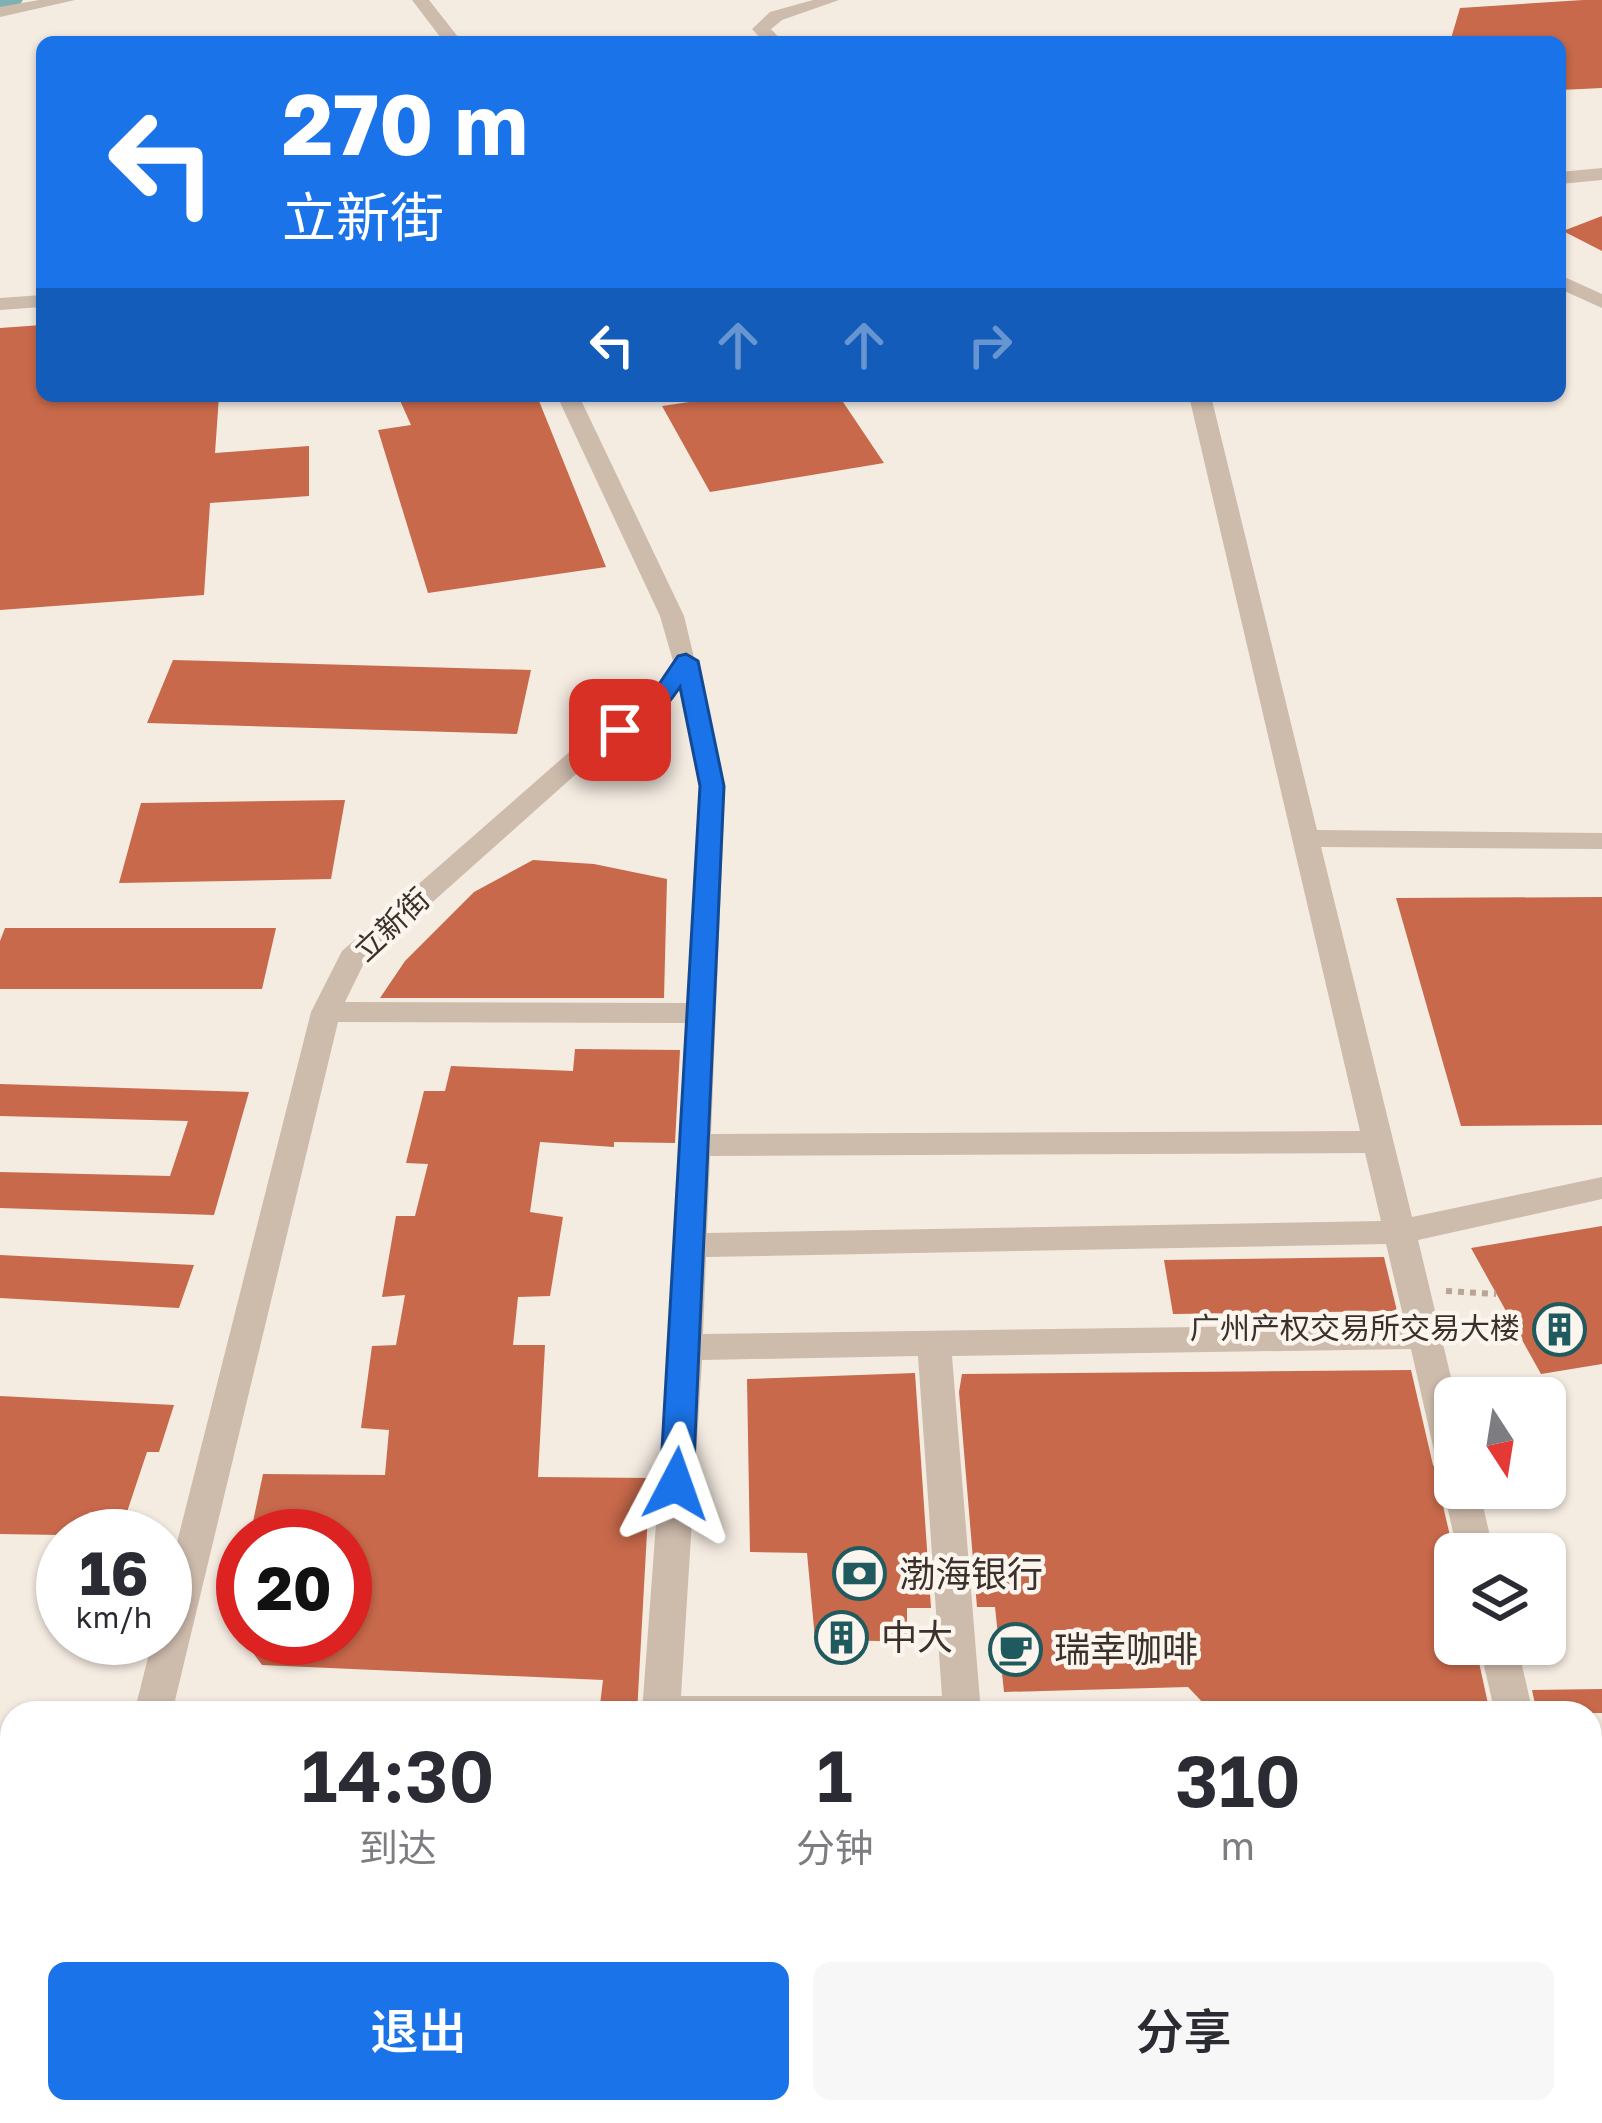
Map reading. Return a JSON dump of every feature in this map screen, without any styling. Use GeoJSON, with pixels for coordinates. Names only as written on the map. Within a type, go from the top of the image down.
{"type":"FeatureCollection","features":[{"type":"Feature","properties":{"kind":"street"},"geometry":{"type":"LineString","coordinates":[[0,12],[68,0]]}},
{"type":"Feature","properties":{"kind":"street"},"geometry":{"type":"LineString","coordinates":[[420,0],[448,36]]}},
{"type":"Feature","properties":{"kind":"street"},"geometry":{"type":"LineString","coordinates":[[768,36],[761,29],[776,16],[831,0]]}},
{"type":"Feature","properties":{"kind":"street"},"geometry":{"type":"LineString","coordinates":[[1566,177],[1602,174]]}},
{"type":"Feature","properties":{"kind":"street"},"geometry":{"type":"LineString","coordinates":[[1566,284],[1602,302]]}},
{"type":"Feature","properties":{"kind":"street"},"geometry":{"type":"LineString","coordinates":[[0,304],[36,301]]}},
{"type":"Feature","properties":{"kind":"street"},"geometry":{"type":"LineString","coordinates":[[571,402],[672,616],[712,786],[686,1347],[662,1701]]}},
{"type":"Feature","properties":{"kind":"street"},"geometry":{"type":"LineString","coordinates":[[1201,402],[1434,1377]]}},
{"type":"Feature","properties":{"kind":"street","name":"立新街"},"geometry":{"type":"LineString","coordinates":[[156,1701],[326,1012],[352,958],[584,753],[656,706],[686,661]]}},
{"type":"Feature","properties":{"kind":"street"},"geometry":{"type":"LineString","coordinates":[[1306,838],[1602,841]]}},
{"type":"Feature","properties":{"kind":"street"},"geometry":{"type":"LineString","coordinates":[[326,1012],[701,1013]]}},
{"type":"Feature","properties":{"kind":"street"},"geometry":{"type":"LineString","coordinates":[[696,1145],[1378,1142]]}},
{"type":"Feature","properties":{"kind":"street"},"geometry":{"type":"LineString","coordinates":[[691,1245],[1400,1232],[1602,1188]]}},
{"type":"Feature","properties":{"kind":"street"},"geometry":{"type":"LineString","coordinates":[[686,1347],[1424,1336]]}},
{"type":"Feature","properties":{"kind":"street"},"geometry":{"type":"LineString","coordinates":[[934,1343],[961,1701]]}},
{"type":"Feature","properties":{"kind":"street"},"geometry":{"type":"LineString","coordinates":[[1503,1665],[1511,1701]]}},
{"type":"Feature","properties":{"kind":"path"},"geometry":{"type":"LineString","coordinates":[[1429,1291],[1496,1294]]}},
{"type":"Feature","properties":{"kind":"building"},"geometry":{"type":"Polygon","coordinates":[[[1602,0],[1602,88],[1566,90],[1566,36],[1452,36],[1460,8],[1602,0]]]}},
{"type":"Feature","properties":{"kind":"building"},"geometry":{"type":"Polygon","coordinates":[[[1602,216],[1602,251],[1566,233],[1602,216]]]}},
{"type":"Feature","properties":{"kind":"building"},"geometry":{"type":"Polygon","coordinates":[[[36,325],[36,402],[219,402],[215,453],[309,446],[309,496],[210,503],[204,595],[0,610],[0,328],[36,325]]]}},
{"type":"Feature","properties":{"kind":"building"},"geometry":{"type":"Polygon","coordinates":[[[401,402],[539,402],[606,567],[428,593],[378,430],[411,425],[401,402]]]}},
{"type":"Feature","properties":{"kind":"building"},"geometry":{"type":"Polygon","coordinates":[[[843,402],[884,463],[710,492],[662,406],[843,402]]]}},
{"type":"Feature","properties":{"kind":"building"},"geometry":{"type":"Polygon","coordinates":[[[173,660],[531,670],[517,734],[147,723],[173,660]]]}},
{"type":"Feature","properties":{"kind":"building"},"geometry":{"type":"Polygon","coordinates":[[[345,800],[331,879],[119,883],[141,803],[345,800]]]}},
{"type":"Feature","properties":{"kind":"building"},"geometry":{"type":"Polygon","coordinates":[[[533,860],[594,864],[667,879],[664,998],[380,998],[405,961],[474,892],[533,860]]]}},
{"type":"Feature","properties":{"kind":"building"},"geometry":{"type":"Polygon","coordinates":[[[1602,897],[1602,1125],[1461,1126],[1396,898],[1602,897]]]}},
{"type":"Feature","properties":{"kind":"building"},"geometry":{"type":"Polygon","coordinates":[[[5,928],[276,928],[262,989],[0,989],[0,941],[5,928]]]}},
{"type":"Feature","properties":{"kind":"building"},"geometry":{"type":"Polygon","coordinates":[[[575,1049],[680,1050],[675,1143],[614,1142],[614,1147],[540,1142],[530,1212],[563,1217],[550,1296],[518,1297],[513,1345],[545,1345],[538,1477],[650,1478],[638,1701],[600,1701],[603,1680],[262,1665],[372,1665],[372,1509],[256,1509],[263,1474],[385,1475],[389,1430],[361,1428],[372,1346],[396,1345],[405,1295],[382,1297],[396,1216],[415,1216],[428,1164],[406,1163],[424,1091],[445,1091],[451,1066],[573,1071],[575,1049]]]}},
{"type":"Feature","properties":{"kind":"building"},"geometry":{"type":"Polygon","coordinates":[[[0,1084],[249,1092],[214,1215],[0,1208],[0,1172],[170,1176],[188,1121],[0,1116],[0,1084]]]}},
{"type":"Feature","properties":{"kind":"building","name":"广州产权交易所交易大楼"},"geometry":{"type":"Polygon","coordinates":[[[1602,1226],[1602,1364],[1541,1374],[1471,1248],[1602,1226]]]}},
{"type":"Feature","properties":{"kind":"building"},"geometry":{"type":"Polygon","coordinates":[[[0,1255],[194,1265],[179,1308],[0,1298],[0,1255]]]}},
{"type":"Feature","properties":{"kind":"building"},"geometry":{"type":"Polygon","coordinates":[[[1384,1257],[1397,1311],[1173,1314],[1164,1260],[1384,1257]]]}},
{"type":"Feature","properties":{"kind":"building"},"geometry":{"type":"Polygon","coordinates":[[[1411,1370],[1434,1466],[1434,1509],[1444,1509],[1449,1533],[1434,1533],[1434,1665],[1480,1665],[1487,1701],[1201,1701],[1188,1687],[1004,1692],[995,1607],[977,1607],[959,1392],[962,1374],[1411,1370]]]}},
{"type":"Feature","properties":{"kind":"building"},"geometry":{"type":"Polygon","coordinates":[[[915,1373],[931,1608],[907,1608],[907,1642],[815,1639],[807,1553],[750,1552],[747,1379],[915,1373]]]}},
{"type":"Feature","properties":{"kind":"building"},"geometry":{"type":"Polygon","coordinates":[[[0,1396],[174,1405],[159,1452],[147,1452],[128,1509],[36,1509],[36,1535],[0,1534],[0,1396]]]}},
{"type":"Feature","properties":{"kind":"building"},"geometry":{"type":"Polygon","coordinates":[[[1602,1689],[1602,1701],[1534,1701],[1532,1690],[1602,1689]]]}},
{"type":"Feature","properties":{"kind":"waterway"},"geometry":{"type":"LineString","coordinates":[[0,3],[8,0]]}},
{"type":"Feature","properties":{"kind":"place","name":"广州产权交易所交易大楼"},"geometry":{"type":"Point","coordinates":[1559,1329]}},
{"type":"Feature","properties":{"kind":"place","name":"渤海银行"},"geometry":{"type":"Point","coordinates":[860,1574]}},
{"type":"Feature","properties":{"kind":"place","name":"中大"},"geometry":{"type":"Point","coordinates":[842,1637]}},
{"type":"Feature","properties":{"kind":"place","name":"瑞幸咖啡"},"geometry":{"type":"Point","coordinates":[1015,1649]}},
{"type":"Feature","properties":{"kind":"route"},"geometry":{"type":"LineString","coordinates":[[620,730],[656,706],[686,661],[712,786],[676,1484]]}}]}
